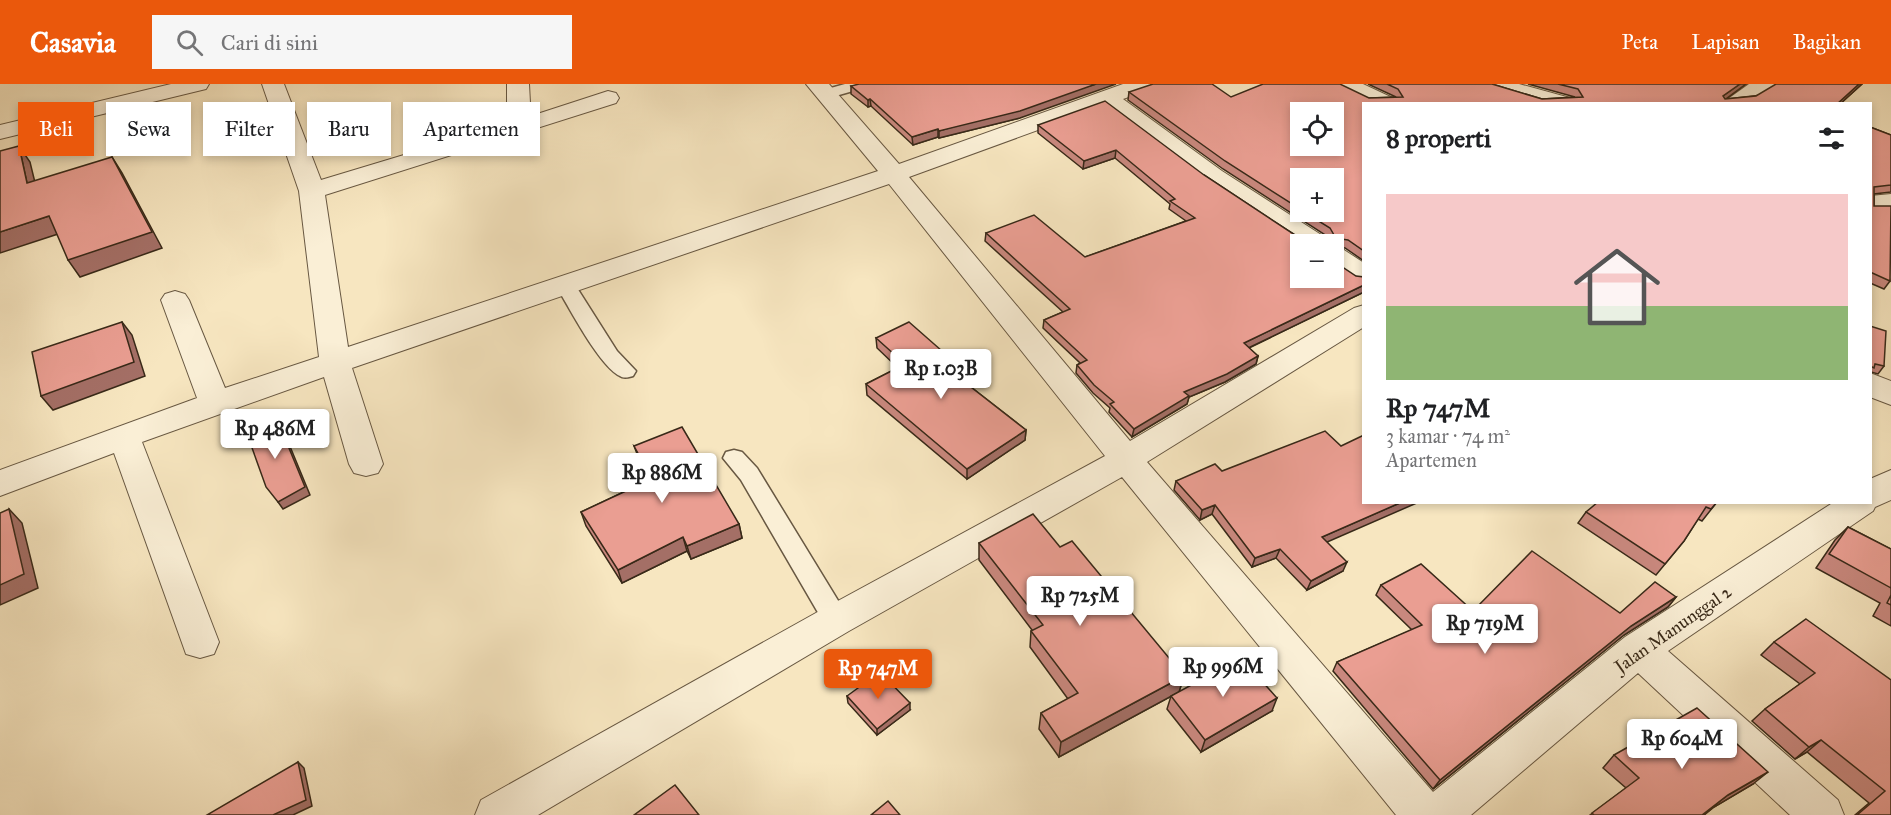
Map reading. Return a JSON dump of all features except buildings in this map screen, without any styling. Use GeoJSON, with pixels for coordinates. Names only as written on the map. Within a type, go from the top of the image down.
{"type":"FeatureCollection","features":[{"type":"Feature","properties":{"kind":"street"},"geometry":{"type":"LineString","coordinates":[[0,132],[125,92],[198,84]]}},
{"type":"Feature","properties":{"kind":"street"},"geometry":{"type":"LineString","coordinates":[[273,84],[312,191],[335,363],[366,464]]}},
{"type":"Feature","properties":{"kind":"street"},"geometry":{"type":"LineString","coordinates":[[518,84],[520,102]]}},
{"type":"Feature","properties":{"kind":"street"},"geometry":{"type":"LineString","coordinates":[[0,483],[215,403],[894,174],[1144,84]]}},
{"type":"Feature","properties":{"kind":"street"},"geometry":{"type":"LineString","coordinates":[[1346,84],[1383,102]]}},
{"type":"Feature","properties":{"kind":"street"},"geometry":{"type":"LineString","coordinates":[[1497,84],[1528,95],[1537,95],[1560,102]]}},
{"type":"Feature","properties":{"kind":"street"},"geometry":{"type":"LineString","coordinates":[[1726,84],[1748,94]]}},
{"type":"Feature","properties":{"kind":"street"},"geometry":{"type":"LineString","coordinates":[[821,89],[894,174],[1126,459],[1424,815]]}},
{"type":"Feature","properties":{"kind":"street"},"geometry":{"type":"LineString","coordinates":[[540,121],[608,98]]}},
{"type":"Feature","properties":{"kind":"street"},"geometry":{"type":"LineString","coordinates":[[1107,98],[1214,176],[1302,234]]}},
{"type":"Feature","properties":{"kind":"street"},"geometry":{"type":"LineString","coordinates":[[312,191],[428,156]]}},
{"type":"Feature","properties":{"kind":"street"},"geometry":{"type":"LineString","coordinates":[[1872,204],[1887,205],[1891,202]]}},
{"type":"Feature","properties":{"kind":"street"},"geometry":{"type":"LineString","coordinates":[[1344,263],[1362,275]]}},
{"type":"Feature","properties":{"kind":"street"},"geometry":{"type":"LineString","coordinates":[[175,300],[215,403]]}},
{"type":"Feature","properties":{"kind":"street"},"geometry":{"type":"LineString","coordinates":[[497,815],[836,620],[1126,459],[1362,315]]}},
{"type":"Feature","properties":{"kind":"street"},"geometry":{"type":"LineString","coordinates":[[1872,384],[1891,394]]}},
{"type":"Feature","properties":{"kind":"street"},"geometry":{"type":"LineString","coordinates":[[124,437],[201,642]]}},
{"type":"Feature","properties":{"kind":"street"},"geometry":{"type":"LineString","coordinates":[[1872,495],[1891,483]]}},
{"type":"Feature","properties":{"kind":"street","name":"Jalan Manunggal 2"},"geometry":{"type":"LineString","coordinates":[[1438,815],[1639,649],[1858,504]]}},
{"type":"Feature","properties":{"kind":"street"},"geometry":{"type":"LineString","coordinates":[[1639,649],[1822,815]]}},
{"type":"Feature","properties":{"kind":"lane"},"geometry":{"type":"LineString","coordinates":[[821,89],[862,84]]}},
{"type":"Feature","properties":{"kind":"lane"},"geometry":{"type":"LineString","coordinates":[[565,284],[610,356],[626,371]]}},
{"type":"Feature","properties":{"kind":"lane"},"geometry":{"type":"LineString","coordinates":[[734,458],[749,474],[836,620]]}}]}
